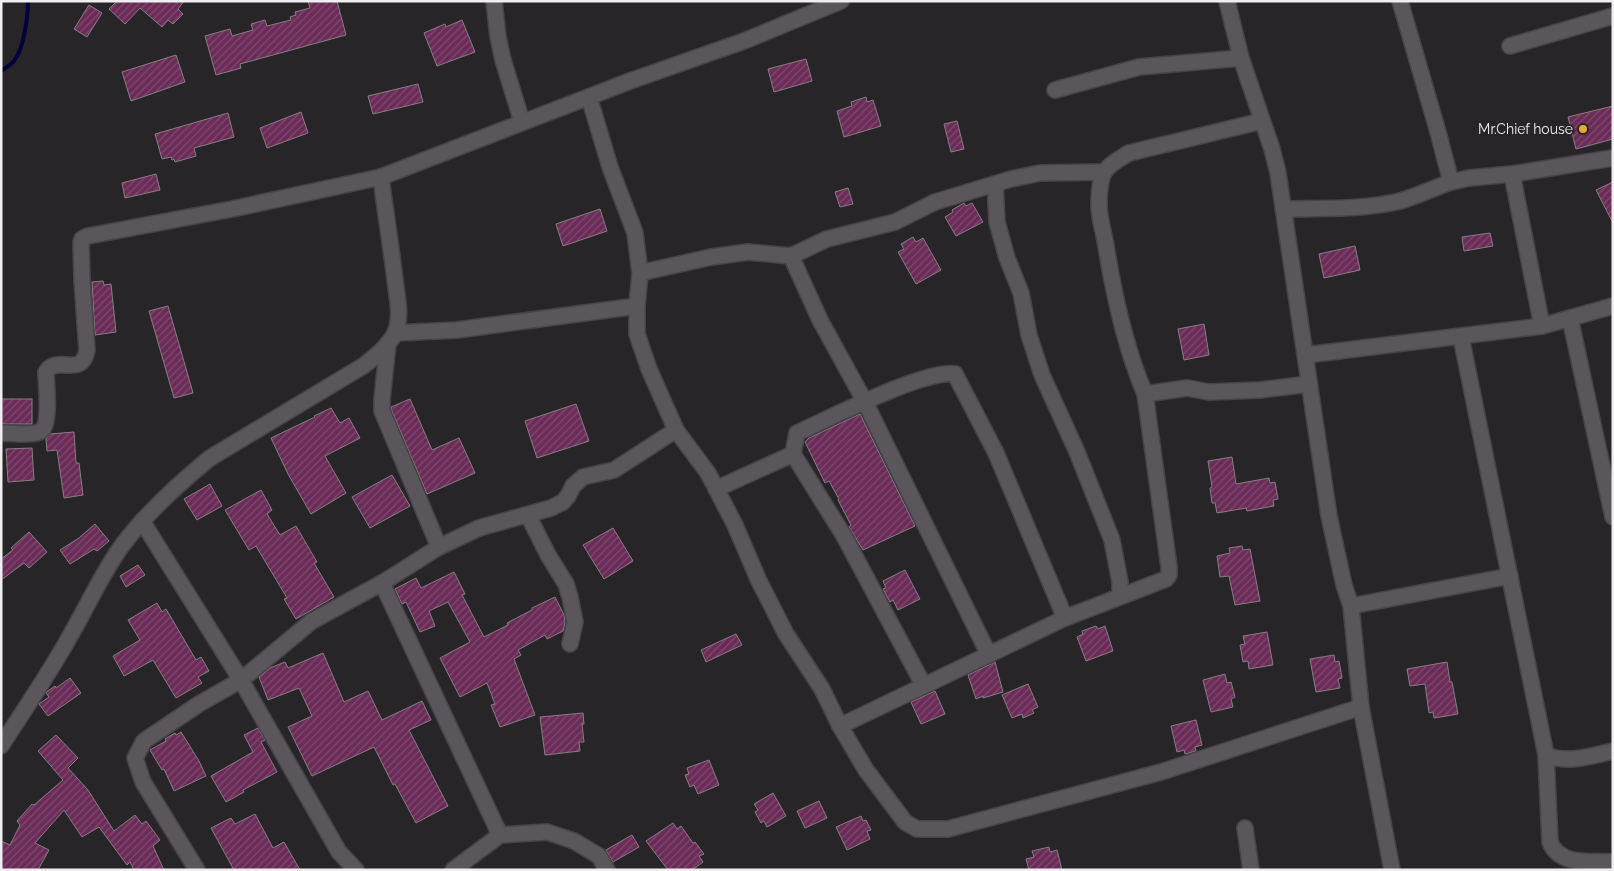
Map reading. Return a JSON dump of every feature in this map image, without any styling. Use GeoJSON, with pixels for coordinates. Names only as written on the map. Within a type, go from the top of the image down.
{"type":"FeatureCollection","features":[{"type":"Feature","properties":{"kind":"street"},"geometry":{"type":"LineString","coordinates":[[494,1],[503,60],[522,122]]}},
{"type":"Feature","properties":{"kind":"street"},"geometry":{"type":"LineString","coordinates":[[1,433],[36,433],[42,431],[47,422],[46,372],[55,365],[79,364],[86,357],[82,239],[88,236],[381,177],[630,81],[744,41],[841,1]]}},
{"type":"Feature","properties":{"kind":"street"},"geometry":{"type":"LineString","coordinates":[[1227,1],[1241,58],[1272,148],[1278,174],[1329,516],[1344,585],[1351,606],[1361,707],[1392,870]]}},
{"type":"Feature","properties":{"kind":"street"},"geometry":{"type":"LineString","coordinates":[[1400,1],[1451,182]]}},
{"type":"Feature","properties":{"kind":"street"},"geometry":{"type":"LineString","coordinates":[[1510,46],[1613,16]]}},
{"type":"Feature","properties":{"kind":"street"},"geometry":{"type":"LineString","coordinates":[[1055,90],[1139,67],[1241,58]]}},
{"type":"Feature","properties":{"kind":"street"},"geometry":{"type":"LineString","coordinates":[[589,97],[610,167],[635,233],[640,273],[637,334],[641,348],[676,430],[708,473],[735,525],[758,579],[786,634],[822,689],[840,726],[866,770],[905,822],[917,830],[948,829],[1161,772],[1361,707]]}},
{"type":"Feature","properties":{"kind":"street"},"geometry":{"type":"LineString","coordinates":[[840,726],[1065,618],[1166,579],[1169,575],[1145,394],[1136,373],[1123,329],[1112,281],[1099,205],[1101,186],[1104,172],[1115,161],[1129,153],[1262,120]]}},
{"type":"Feature","properties":{"kind":"street"},"geometry":{"type":"LineString","coordinates":[[1283,209],[1376,205],[1400,200],[1451,182],[1469,178],[1512,174],[1613,158]]}},
{"type":"Feature","properties":{"kind":"street"},"geometry":{"type":"LineString","coordinates":[[640,273],[711,257],[748,252],[791,256],[827,239],[895,222],[936,202],[995,184],[1040,173],[1104,172]]}},
{"type":"Feature","properties":{"kind":"street"},"geometry":{"type":"LineString","coordinates":[[1512,174],[1542,326]]}},
{"type":"Feature","properties":{"kind":"street"},"geometry":{"type":"LineString","coordinates":[[381,177],[399,315],[391,338],[382,399],[382,412],[439,547]]}},
{"type":"Feature","properties":{"kind":"street"},"geometry":{"type":"LineString","coordinates":[[995,184],[997,222],[1020,293],[1029,335],[1042,375],[1077,452],[1112,540],[1120,582],[1120,596]]}},
{"type":"Feature","properties":{"kind":"street"},"geometry":{"type":"LineString","coordinates":[[791,256],[820,320],[865,402],[989,655]]}},
{"type":"Feature","properties":{"kind":"street"},"geometry":{"type":"LineString","coordinates":[[3,738],[70,638],[120,548],[142,521],[187,477],[210,458],[363,366],[376,356],[391,338],[637,306]]}},
{"type":"Feature","properties":{"kind":"street"},"geometry":{"type":"LineString","coordinates":[[1306,356],[1542,326],[1613,306]]}},
{"type":"Feature","properties":{"kind":"street"},"geometry":{"type":"LineString","coordinates":[[1570,318],[1613,517]]}},
{"type":"Feature","properties":{"kind":"street"},"geometry":{"type":"LineString","coordinates":[[1461,337],[1546,755],[1552,846],[1557,853],[1567,858],[1613,862]]}},
{"type":"Feature","properties":{"kind":"street"},"geometry":{"type":"LineString","coordinates":[[924,686],[844,536],[793,454],[797,433],[920,379],[946,373],[955,374],[996,453],[1065,618]]}},
{"type":"Feature","properties":{"kind":"street"},"geometry":{"type":"LineString","coordinates":[[1145,394],[1187,388],[1208,392],[1260,390],[1309,384]]}},
{"type":"Feature","properties":{"kind":"street"},"geometry":{"type":"LineString","coordinates":[[197,870],[142,782],[135,758],[144,741],[199,704],[242,680],[312,621],[382,583],[439,547],[479,528],[552,508],[563,502],[578,480],[583,477],[614,470],[676,430]]}},
{"type":"Feature","properties":{"kind":"street"},"geometry":{"type":"LineString","coordinates":[[716,489],[793,454]]}},
{"type":"Feature","properties":{"kind":"street"},"geometry":{"type":"LineString","coordinates":[[528,515],[568,590],[575,622],[570,644]]}},
{"type":"Feature","properties":{"kind":"street"},"geometry":{"type":"LineString","coordinates":[[142,521],[242,680],[339,852],[356,870]]}},
{"type":"Feature","properties":{"kind":"street"},"geometry":{"type":"LineString","coordinates":[[1351,606],[1510,576]]}},
{"type":"Feature","properties":{"kind":"street"},"geometry":{"type":"LineString","coordinates":[[382,583],[500,835]]}},
{"type":"Feature","properties":{"kind":"street"},"geometry":{"type":"LineString","coordinates":[[1546,755],[1556,759],[1580,758],[1613,751]]}},
{"type":"Feature","properties":{"kind":"street"},"geometry":{"type":"LineString","coordinates":[[1245,828],[1251,870]]}},
{"type":"Feature","properties":{"kind":"street"},"geometry":{"type":"LineString","coordinates":[[453,870],[500,835],[547,832],[574,841],[599,856],[607,870]]}},
{"type":"Feature","properties":{"kind":"building"},"geometry":{"type":"Polygon","coordinates":[[[117,1],[184,1],[178,9],[183,14],[173,24],[168,20],[162,27],[140,8],[125,24],[109,9],[117,1]]]}},
{"type":"Feature","properties":{"kind":"building"},"geometry":{"type":"Polygon","coordinates":[[[308,1],[337,1],[346,35],[240,64],[241,68],[216,75],[205,36],[230,29],[232,36],[253,30],[251,24],[265,20],[267,26],[291,20],[290,17],[296,15],[295,12],[310,8],[308,1]]]}},
{"type":"Feature","properties":{"kind":"building"},"geometry":{"type":"Polygon","coordinates":[[[89,5],[102,13],[87,37],[74,29],[89,5]]]}},
{"type":"Feature","properties":{"kind":"building"},"geometry":{"type":"Polygon","coordinates":[[[462,20],[475,52],[437,66],[424,33],[445,24],[446,27],[462,20]]]}},
{"type":"Feature","properties":{"kind":"building"},"geometry":{"type":"Polygon","coordinates":[[[176,55],[185,82],[131,101],[122,72],[176,55]]]}},
{"type":"Feature","properties":{"kind":"building"},"geometry":{"type":"Polygon","coordinates":[[[806,59],[812,81],[774,92],[768,69],[806,59]]]}},
{"type":"Feature","properties":{"kind":"building"},"geometry":{"type":"Polygon","coordinates":[[[418,84],[423,102],[373,114],[368,96],[418,84]]]}},
{"type":"Feature","properties":{"kind":"building"},"geometry":{"type":"Polygon","coordinates":[[[866,97],[867,102],[873,100],[881,126],[844,137],[837,111],[852,106],[851,102],[866,97]]]}},
{"type":"Feature","properties":{"kind":"building","name":"Mr.Chief house"},"geometry":{"type":"Polygon","coordinates":[[[1613,106],[1613,139],[1576,149],[1568,117],[1613,106]]]}},
{"type":"Feature","properties":{"kind":"building"},"geometry":{"type":"Polygon","coordinates":[[[301,112],[308,133],[267,148],[260,128],[301,112]]]}},
{"type":"Feature","properties":{"kind":"building"},"geometry":{"type":"Polygon","coordinates":[[[228,113],[234,137],[194,148],[196,156],[175,162],[171,157],[162,159],[155,134],[228,113]]]}},
{"type":"Feature","properties":{"kind":"building"},"geometry":{"type":"Polygon","coordinates":[[[957,121],[964,149],[951,152],[944,124],[957,121]]]}},
{"type":"Feature","properties":{"kind":"building"},"geometry":{"type":"Polygon","coordinates":[[[156,174],[160,190],[125,198],[122,183],[156,174]]]}},
{"type":"Feature","properties":{"kind":"building"},"geometry":{"type":"Polygon","coordinates":[[[1613,182],[1613,223],[1596,190],[1613,182]]]}},
{"type":"Feature","properties":{"kind":"building"},"geometry":{"type":"Polygon","coordinates":[[[848,188],[853,204],[840,207],[835,192],[848,188]]]}},
{"type":"Feature","properties":{"kind":"building"},"geometry":{"type":"Polygon","coordinates":[[[964,203],[966,206],[972,203],[983,222],[956,236],[945,217],[964,203]]]}},
{"type":"Feature","properties":{"kind":"building"},"geometry":{"type":"Polygon","coordinates":[[[600,209],[607,231],[563,246],[556,224],[600,209]]]}},
{"type":"Feature","properties":{"kind":"building"},"geometry":{"type":"Polygon","coordinates":[[[1490,233],[1493,246],[1464,251],[1462,237],[1490,233]]]}},
{"type":"Feature","properties":{"kind":"building"},"geometry":{"type":"Polygon","coordinates":[[[913,237],[916,242],[923,238],[941,270],[916,284],[898,252],[904,249],[901,244],[913,237]]]}},
{"type":"Feature","properties":{"kind":"building"},"geometry":{"type":"Polygon","coordinates":[[[1355,246],[1360,270],[1324,278],[1319,254],[1355,246]]]}},
{"type":"Feature","properties":{"kind":"building"},"geometry":{"type":"Polygon","coordinates":[[[103,281],[104,285],[111,284],[116,332],[95,335],[92,282],[103,281]]]}},
{"type":"Feature","properties":{"kind":"building"},"geometry":{"type":"Polygon","coordinates":[[[168,306],[193,393],[174,398],[149,311],[168,306]]]}},
{"type":"Feature","properties":{"kind":"building"},"geometry":{"type":"Polygon","coordinates":[[[1204,324],[1209,355],[1184,360],[1178,329],[1204,324]]]}},
{"type":"Feature","properties":{"kind":"building"},"geometry":{"type":"Polygon","coordinates":[[[1,399],[32,399],[32,424],[1,424],[1,399]]]}},
{"type":"Feature","properties":{"kind":"building"},"geometry":{"type":"Polygon","coordinates":[[[410,399],[432,450],[459,438],[475,473],[427,494],[391,409],[391,407],[410,399]]]}},
{"type":"Feature","properties":{"kind":"building"},"geometry":{"type":"Polygon","coordinates":[[[576,404],[589,441],[537,458],[525,421],[576,404]]]}},
{"type":"Feature","properties":{"kind":"building"},"geometry":{"type":"Polygon","coordinates":[[[331,408],[340,423],[349,418],[360,438],[325,456],[346,493],[311,514],[288,474],[271,438],[331,408]]]}},
{"type":"Feature","properties":{"kind":"building"},"geometry":{"type":"Polygon","coordinates":[[[860,414],[915,526],[863,550],[849,527],[851,525],[839,499],[829,481],[825,483],[805,442],[809,438],[860,414]]]}},
{"type":"Feature","properties":{"kind":"building"},"geometry":{"type":"Polygon","coordinates":[[[74,432],[76,463],[79,463],[83,495],[64,498],[57,450],[47,451],[46,439],[50,434],[74,432]]]}},
{"type":"Feature","properties":{"kind":"building"},"geometry":{"type":"Polygon","coordinates":[[[32,448],[34,480],[8,482],[6,449],[32,448]]]}},
{"type":"Feature","properties":{"kind":"building"},"geometry":{"type":"Polygon","coordinates":[[[1232,457],[1236,484],[1269,478],[1270,483],[1275,482],[1278,499],[1273,500],[1274,506],[1247,511],[1246,508],[1217,513],[1215,503],[1212,503],[1210,488],[1212,487],[1208,461],[1232,457]]]}},
{"type":"Feature","properties":{"kind":"building"},"geometry":{"type":"Polygon","coordinates":[[[392,475],[410,506],[370,528],[352,497],[392,475]]]}},
{"type":"Feature","properties":{"kind":"building"},"geometry":{"type":"Polygon","coordinates":[[[210,484],[222,506],[197,520],[184,499],[210,484]]]}},
{"type":"Feature","properties":{"kind":"building"},"geometry":{"type":"Polygon","coordinates":[[[261,490],[272,510],[267,514],[280,535],[296,526],[317,562],[314,563],[334,597],[296,619],[284,599],[287,598],[256,546],[249,550],[225,510],[261,490]]]}},
{"type":"Feature","properties":{"kind":"building"},"geometry":{"type":"Polygon","coordinates":[[[95,524],[109,541],[97,551],[94,549],[70,564],[60,550],[79,538],[95,524]]]}},
{"type":"Feature","properties":{"kind":"building"},"geometry":{"type":"Polygon","coordinates":[[[613,528],[633,561],[604,579],[583,545],[613,528]]]}},
{"type":"Feature","properties":{"kind":"building"},"geometry":{"type":"Polygon","coordinates":[[[29,532],[47,552],[29,568],[24,563],[1,580],[1,559],[13,550],[11,548],[29,532]]]}},
{"type":"Feature","properties":{"kind":"building"},"geometry":{"type":"Polygon","coordinates":[[[1242,546],[1243,550],[1250,549],[1260,601],[1235,605],[1229,576],[1220,577],[1217,556],[1230,553],[1229,548],[1242,546]]]}},
{"type":"Feature","properties":{"kind":"building"},"geometry":{"type":"Polygon","coordinates":[[[138,565],[145,575],[126,587],[120,576],[138,565]]]}},
{"type":"Feature","properties":{"kind":"building"},"geometry":{"type":"Polygon","coordinates":[[[905,570],[920,599],[898,610],[893,600],[890,602],[883,589],[886,588],[883,581],[905,570]]]}},
{"type":"Feature","properties":{"kind":"building"},"geometry":{"type":"Polygon","coordinates":[[[454,572],[465,594],[462,595],[484,637],[508,625],[507,623],[532,610],[532,608],[555,597],[564,615],[563,631],[547,639],[545,635],[518,650],[521,655],[514,659],[535,715],[500,727],[491,705],[495,704],[487,683],[460,697],[440,658],[470,642],[448,602],[429,611],[435,626],[420,632],[406,602],[402,604],[395,589],[416,578],[421,588],[454,572]]]}},
{"type":"Feature","properties":{"kind":"building"},"geometry":{"type":"Polygon","coordinates":[[[157,603],[162,612],[166,609],[196,660],[201,657],[209,671],[198,677],[202,683],[176,698],[153,660],[124,676],[113,656],[140,640],[128,620],[157,603]]]}},
{"type":"Feature","properties":{"kind":"building"},"geometry":{"type":"Polygon","coordinates":[[[1096,626],[1098,629],[1105,626],[1113,651],[1086,661],[1077,637],[1083,634],[1082,631],[1096,626]]]}},
{"type":"Feature","properties":{"kind":"building"},"geometry":{"type":"Polygon","coordinates":[[[1267,632],[1273,665],[1249,669],[1248,661],[1243,662],[1240,645],[1245,644],[1243,636],[1267,632]]]}},
{"type":"Feature","properties":{"kind":"building"},"geometry":{"type":"Polygon","coordinates":[[[736,634],[742,645],[706,662],[701,650],[736,634]]]}},
{"type":"Feature","properties":{"kind":"building"},"geometry":{"type":"Polygon","coordinates":[[[323,653],[344,702],[368,691],[382,720],[422,701],[431,720],[409,730],[448,806],[416,823],[395,784],[393,785],[374,747],[312,776],[288,727],[312,716],[299,688],[268,700],[259,677],[270,668],[285,662],[288,668],[323,653]]]}},
{"type":"Feature","properties":{"kind":"building"},"geometry":{"type":"Polygon","coordinates":[[[1334,655],[1335,662],[1339,661],[1342,678],[1338,679],[1340,688],[1316,692],[1310,659],[1334,655]]]}},
{"type":"Feature","properties":{"kind":"building"},"geometry":{"type":"Polygon","coordinates":[[[995,662],[1003,692],[976,699],[968,675],[995,662]]]}},
{"type":"Feature","properties":{"kind":"building"},"geometry":{"type":"Polygon","coordinates":[[[1447,662],[1458,714],[1434,718],[1433,712],[1429,713],[1425,684],[1410,686],[1407,669],[1447,662]]]}},
{"type":"Feature","properties":{"kind":"building"},"geometry":{"type":"Polygon","coordinates":[[[1225,674],[1227,683],[1231,682],[1235,697],[1231,699],[1233,707],[1211,712],[1203,680],[1225,674]]]}},
{"type":"Feature","properties":{"kind":"building"},"geometry":{"type":"Polygon","coordinates":[[[70,678],[81,693],[48,716],[39,704],[49,697],[46,693],[48,691],[70,678]]]}},
{"type":"Feature","properties":{"kind":"building"},"geometry":{"type":"Polygon","coordinates":[[[1028,684],[1038,707],[1032,710],[1034,713],[1023,718],[1022,714],[1012,718],[1002,695],[1028,684]]]}},
{"type":"Feature","properties":{"kind":"building"},"geometry":{"type":"Polygon","coordinates":[[[935,691],[945,714],[921,724],[911,702],[935,691]]]}},
{"type":"Feature","properties":{"kind":"building"},"geometry":{"type":"Polygon","coordinates":[[[583,713],[584,742],[579,742],[580,751],[545,755],[540,717],[583,713]]]}},
{"type":"Feature","properties":{"kind":"building"},"geometry":{"type":"Polygon","coordinates":[[[1196,720],[1202,745],[1195,747],[1196,751],[1189,753],[1185,754],[1184,750],[1177,752],[1171,726],[1196,720]]]}},
{"type":"Feature","properties":{"kind":"building"},"geometry":{"type":"Polygon","coordinates":[[[258,728],[265,740],[261,742],[277,772],[243,790],[244,792],[226,802],[211,776],[253,752],[244,735],[258,728]]]}},
{"type":"Feature","properties":{"kind":"building"},"geometry":{"type":"Polygon","coordinates":[[[181,732],[206,776],[174,791],[164,769],[162,770],[150,750],[166,741],[165,739],[175,733],[176,735],[181,732]]]}},
{"type":"Feature","properties":{"kind":"building"},"geometry":{"type":"Polygon","coordinates":[[[56,735],[78,758],[68,768],[88,790],[114,831],[135,815],[142,824],[146,821],[160,840],[153,846],[164,870],[134,870],[130,862],[127,865],[99,827],[82,837],[64,810],[35,843],[49,850],[38,870],[1,870],[1,841],[10,845],[20,825],[17,821],[32,804],[34,805],[63,780],[38,751],[56,735]]]}},
{"type":"Feature","properties":{"kind":"building"},"geometry":{"type":"Polygon","coordinates":[[[709,760],[719,785],[698,794],[694,785],[690,787],[685,775],[689,774],[687,768],[709,760]]]}},
{"type":"Feature","properties":{"kind":"building"},"geometry":{"type":"Polygon","coordinates":[[[773,793],[786,816],[767,827],[764,821],[761,823],[755,812],[758,810],[754,804],[773,793]]]}},
{"type":"Feature","properties":{"kind":"building"},"geometry":{"type":"Polygon","coordinates":[[[819,801],[827,818],[805,828],[797,811],[819,801]]]}},
{"type":"Feature","properties":{"kind":"building"},"geometry":{"type":"Polygon","coordinates":[[[255,814],[273,848],[284,842],[300,870],[234,870],[211,828],[231,818],[235,824],[255,814]]]}},
{"type":"Feature","properties":{"kind":"building"},"geometry":{"type":"Polygon","coordinates":[[[861,816],[863,821],[866,820],[871,830],[867,831],[870,839],[847,850],[836,827],[861,816]]]}},
{"type":"Feature","properties":{"kind":"building"},"geometry":{"type":"Polygon","coordinates":[[[673,823],[677,829],[681,826],[693,843],[695,842],[704,854],[699,856],[703,862],[692,870],[668,870],[646,841],[673,823]]]}},
{"type":"Feature","properties":{"kind":"building"},"geometry":{"type":"Polygon","coordinates":[[[632,835],[639,847],[613,862],[606,850],[632,835]]]}},
{"type":"Feature","properties":{"kind":"building"},"geometry":{"type":"Polygon","coordinates":[[[1049,847],[1050,852],[1057,850],[1062,870],[1029,870],[1026,859],[1034,857],[1032,851],[1049,847]]]}},
{"type":"Feature","properties":{"kind":"waterway"},"geometry":{"type":"LineString","coordinates":[[1,71],[14,61],[23,41],[28,1]]}},
{"type":"Feature","properties":{"kind":"place","name":"Mr.Chief house"},"geometry":{"type":"Point","coordinates":[1583,129]}}]}
